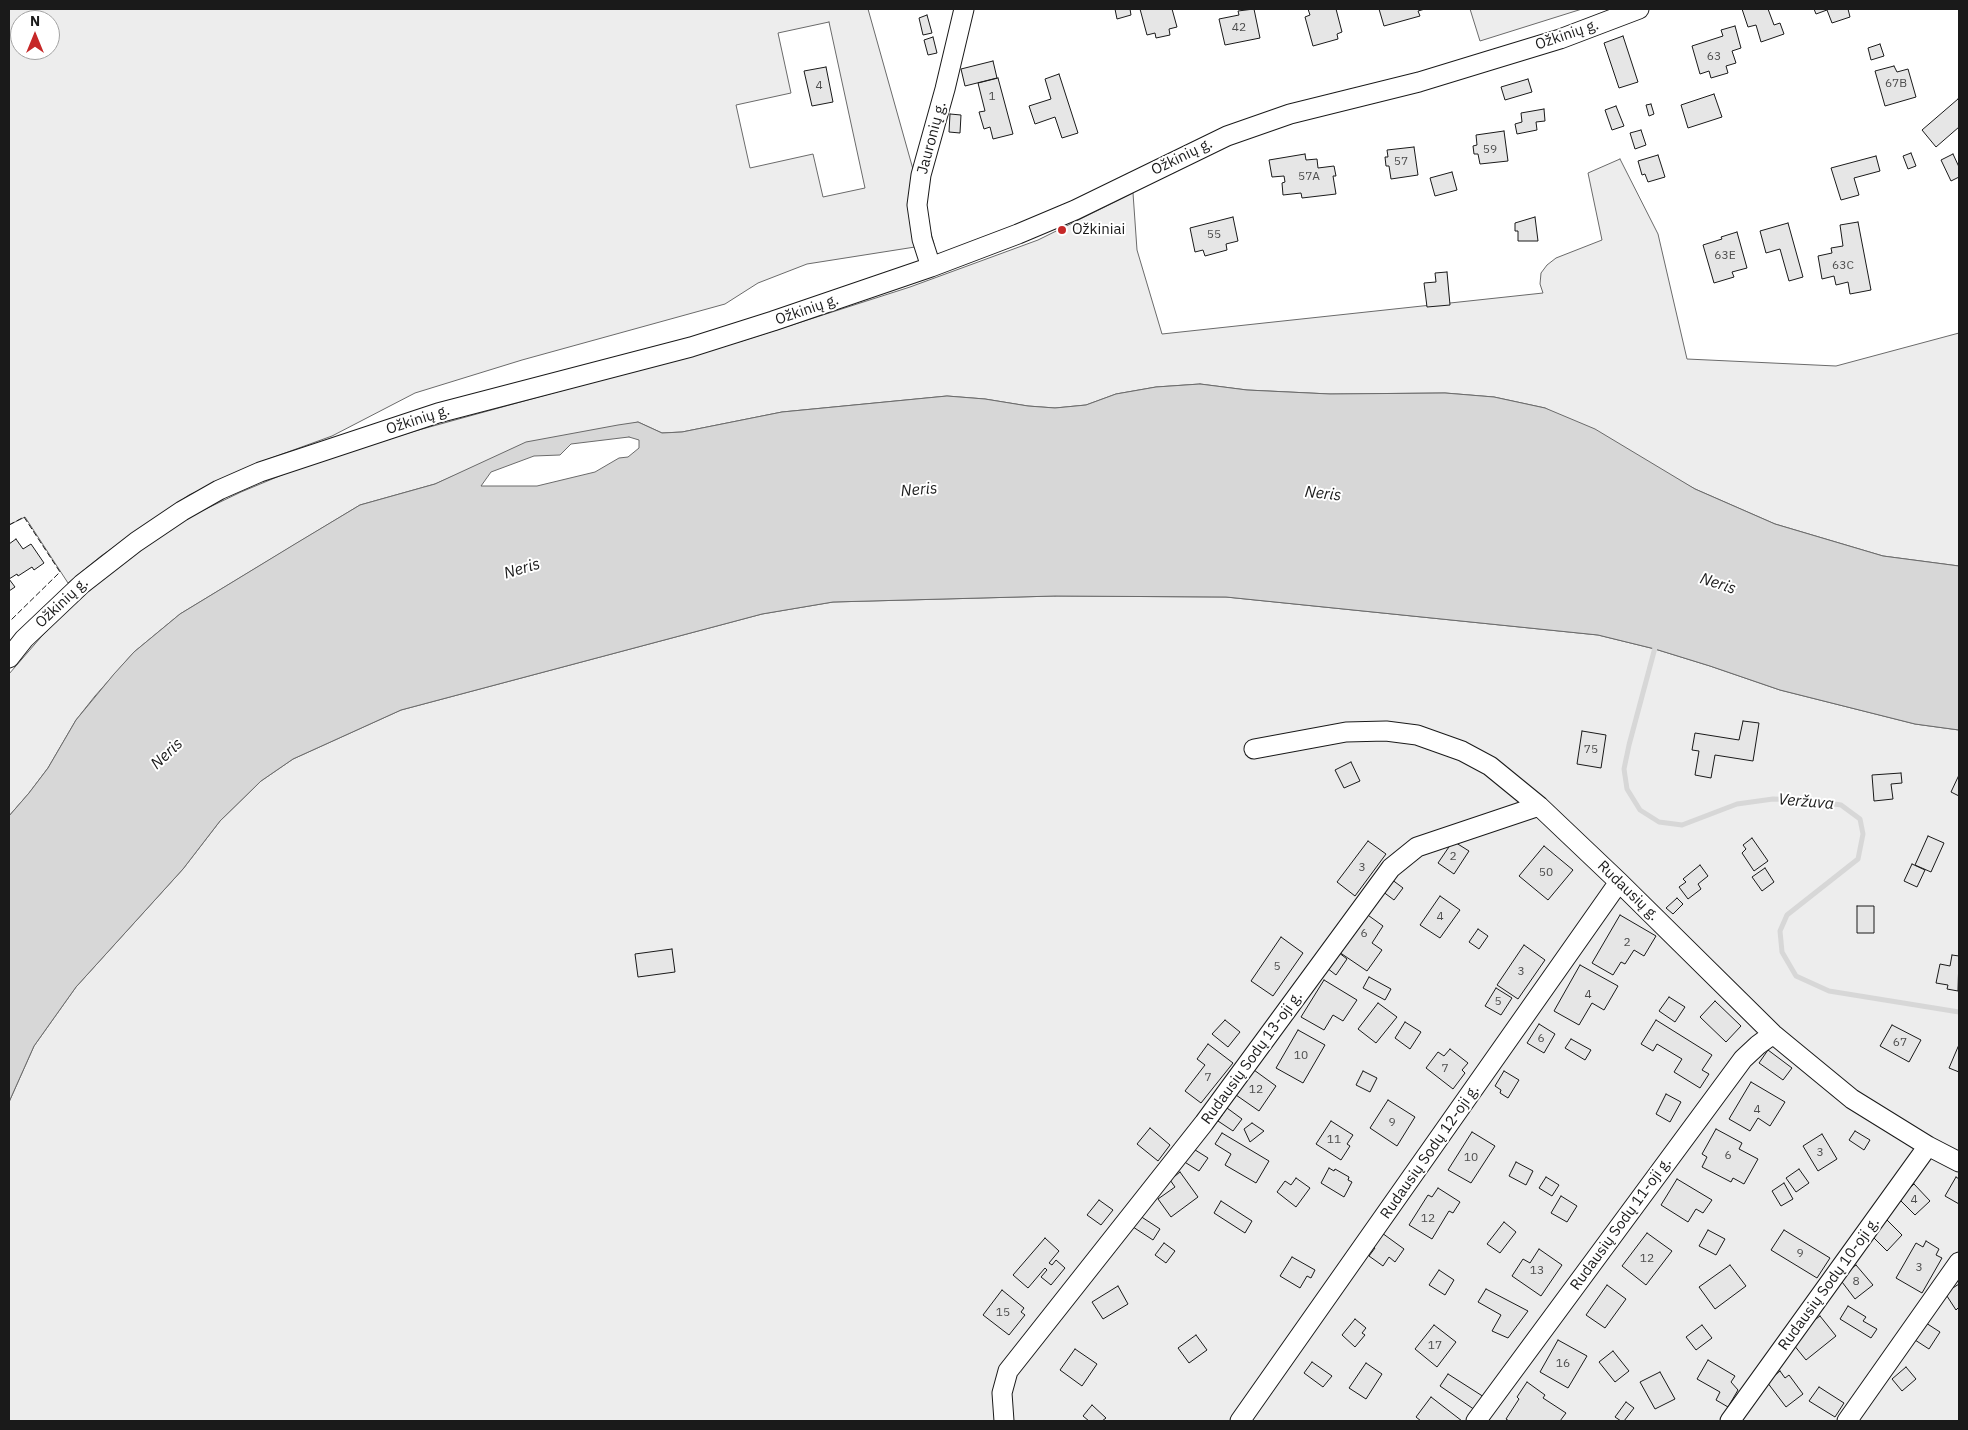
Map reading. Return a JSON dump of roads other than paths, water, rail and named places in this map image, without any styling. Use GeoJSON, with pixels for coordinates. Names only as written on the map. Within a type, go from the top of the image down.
{"type":"FeatureCollection","features":[{"type":"Feature","properties":{"kind":"street","name":"Jauronių g."},"geometry":{"type":"LineString","coordinates":[[931,267],[922,239],[917,205],[921,175],[945,89],[964,9]]}},
{"type":"Feature","properties":{"kind":"street","name":"Ožkinių g."},"geometry":{"type":"LineString","coordinates":[[9,658],[29,634],[82,584],[136,542],[182,511],[218,490],[260,472],[438,413],[691,347],[773,321],[931,267],[1075,210],[1226,136],[1290,114],[1411,84],[1560,39],[1639,9]]}},
{"type":"Feature","properties":{"kind":"street","name":"Rudausių g."},"geometry":{"type":"LineString","coordinates":[[1254,749],[1346,732],[1386,731],[1417,735],[1462,751],[1490,766],[1539,806],[1773,1034],[1852,1099],[1928,1146],[1959,1162]]}},
{"type":"Feature","properties":{"kind":"street","name":"Rudausių Sodų 13-oji g."},"geometry":{"type":"LineString","coordinates":[[1004,1421],[1002,1393],[1008,1371],[1204,1123],[1392,868],[1416,847],[1539,806]]}},
{"type":"Feature","properties":{"kind":"street","name":"Rudausių Sodų 12-oji g."},"geometry":{"type":"LineString","coordinates":[[1240,1421],[1619,882]]}},
{"type":"Feature","properties":{"kind":"street","name":"Rudausių Sodų 11-oji g."},"geometry":{"type":"LineString","coordinates":[[1476,1421],[1743,1059],[1773,1034]]}},
{"type":"Feature","properties":{"kind":"street","name":"Rudausių Sodų 10-oji g."},"geometry":{"type":"LineString","coordinates":[[1730,1421],[1928,1146]]}},
{"type":"Feature","properties":{"kind":"street"},"geometry":{"type":"LineString","coordinates":[[1847,1421],[1959,1262]]}},
{"type":"Feature","properties":{"kind":"water","name":"Neris"},"geometry":{"type":"Polygon","coordinates":[[[1200,384],[1247,390],[1330,394],[1445,393],[1494,397],[1545,408],[1595,429],[1695,489],[1775,524],[1883,556],[1959,566],[1959,730],[1915,724],[1780,690],[1655,649],[1598,635],[1226,597],[1055,596],[833,602],[762,614],[401,710],[293,759],[261,781],[220,821],[183,869],[76,987],[34,1046],[9,1102],[9,816],[48,768],[76,720],[114,674],[134,652],[180,614],[360,505],[435,484],[526,442],[638,422],[662,433],[682,432],[782,412],[947,396],[1055,408],[1086,405],[1116,394],[1156,387],[1200,384]],[[629,437],[571,444],[560,455],[534,456],[491,472],[481,486],[537,486],[595,472],[619,458],[628,457],[639,448],[639,440],[629,437]]]}},
{"type":"Feature","properties":{"kind":"waterway","name":"Veržuva"},"geometry":{"type":"LineString","coordinates":[[1656,644],[1624,769],[1627,789],[1640,810],[1659,822],[1682,825],[1737,804],[1773,799],[1808,800],[1841,805],[1860,819],[1863,834],[1858,859],[1787,915],[1780,931],[1782,952],[1796,976],[1829,991],[1959,1012]]}},
{"type":"Feature","properties":{"kind":"place","name":"Ožkiniai"},"geometry":{"type":"Point","coordinates":[1062,230]}}]}
